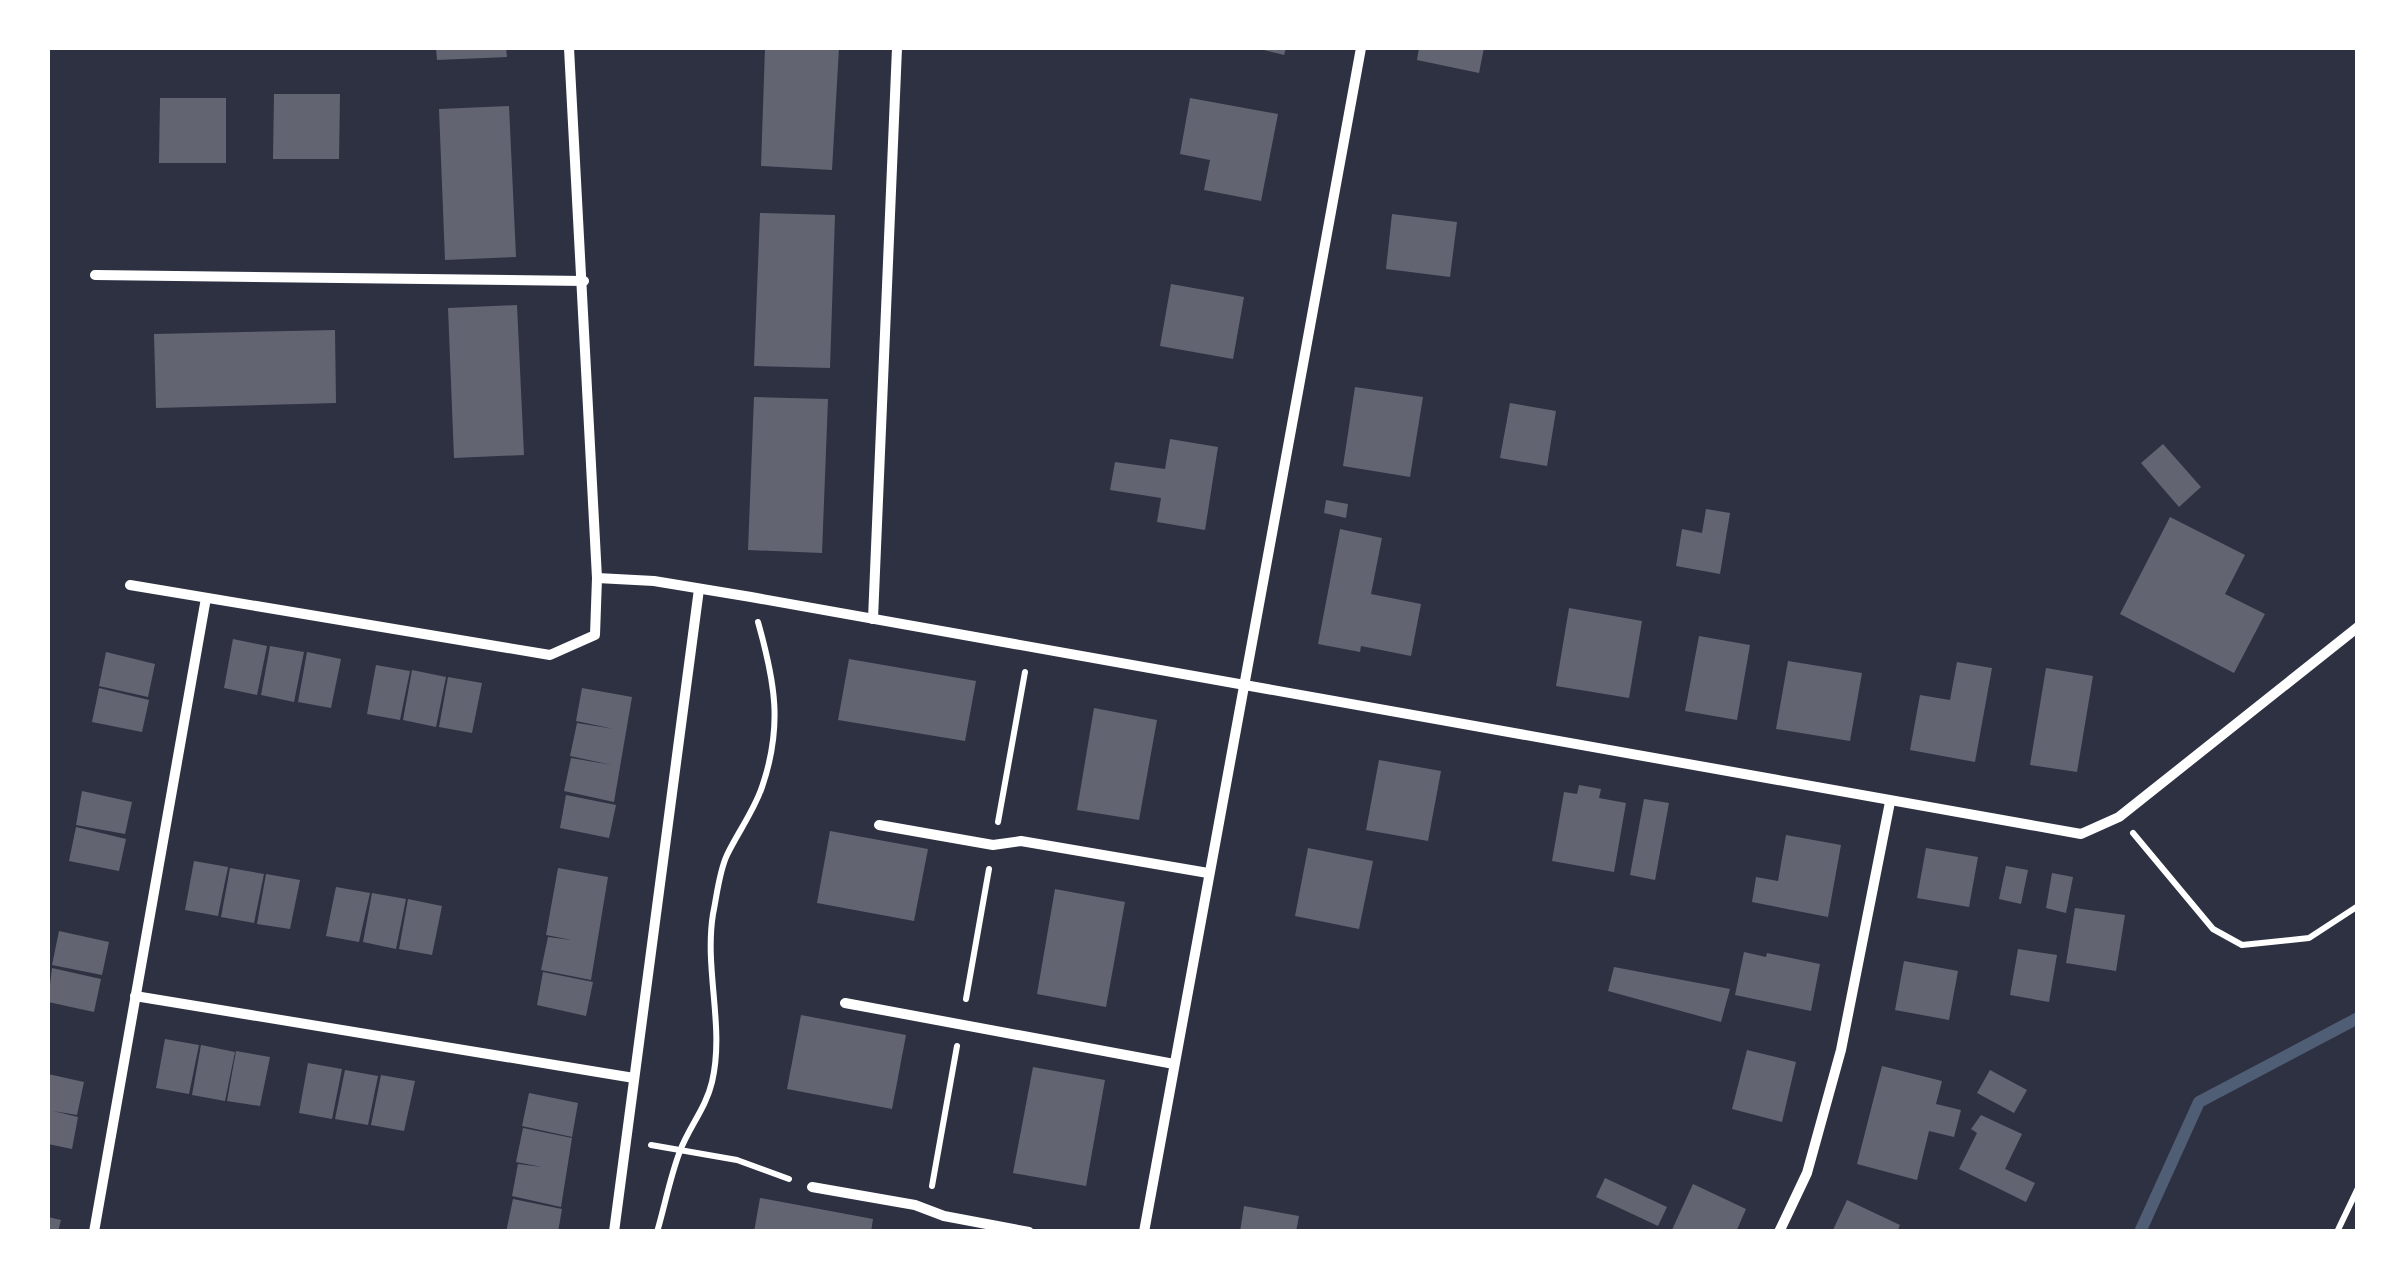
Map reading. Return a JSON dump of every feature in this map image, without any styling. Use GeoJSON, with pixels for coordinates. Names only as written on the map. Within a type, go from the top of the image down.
{"type":"FeatureCollection","features":[{"type":"Feature","properties":{"kind":"street"},"geometry":{"type":"LineString","coordinates":[[130,585],[550,654],[595,634],[597,578],[570,48]]}},
{"type":"Feature","properties":{"kind":"street"},"geometry":{"type":"LineString","coordinates":[[873,618],[897,48]]}},
{"type":"Feature","properties":{"kind":"street"},"geometry":{"type":"LineString","coordinates":[[1144,1232],[1361,48]]}},
{"type":"Feature","properties":{"kind":"street"},"geometry":{"type":"LineString","coordinates":[[95,275],[584,281]]}},
{"type":"Feature","properties":{"kind":"street"},"geometry":{"type":"LineString","coordinates":[[597,578],[654,581],[873,618],[2082,834],[2119,817],[2358,627]]}},
{"type":"Feature","properties":{"kind":"street"},"geometry":{"type":"LineString","coordinates":[[614,1232],[699,589]]}},
{"type":"Feature","properties":{"kind":"street"},"geometry":{"type":"LineString","coordinates":[[94,1232],[206,598]]}},
{"type":"Feature","properties":{"kind":"street"},"geometry":{"type":"LineString","coordinates":[[1779,1232],[1807,1173],[1841,1050],[1890,802]]}},
{"type":"Feature","properties":{"kind":"street"},"geometry":{"type":"LineString","coordinates":[[879,825],[994,845],[1021,841],[1208,873]]}},
{"type":"Feature","properties":{"kind":"street"},"geometry":{"type":"LineString","coordinates":[[135,996],[634,1078]]}},
{"type":"Feature","properties":{"kind":"street"},"geometry":{"type":"LineString","coordinates":[[845,1003],[1174,1064]]}},
{"type":"Feature","properties":{"kind":"street"},"geometry":{"type":"LineString","coordinates":[[812,1186],[1028,1232]]}},
{"type":"Feature","properties":{"kind":"path"},"geometry":{"type":"LineString","coordinates":[[657,1232],[680,1149],[702,1110],[712,1081],[716,1040],[710,947],[724,859],[762,788],[773,737],[774,678],[750,597]]}},
{"type":"Feature","properties":{"kind":"path"},"geometry":{"type":"LineString","coordinates":[[928,1208],[1029,646]]}},
{"type":"Feature","properties":{"kind":"path"},"geometry":{"type":"LineString","coordinates":[[2119,817],[2212,929],[2242,945],[2309,938],[2358,906]]}},
{"type":"Feature","properties":{"kind":"path"},"geometry":{"type":"LineString","coordinates":[[626,1141],[737,1160],[812,1186]]}},
{"type":"Feature","properties":{"kind":"path"},"geometry":{"type":"LineString","coordinates":[[2337,1232],[2358,1188]]}},
{"type":"Feature","properties":{"kind":"building"},"geometry":{"type":"Polygon","coordinates":[[[436,48],[506,48],[507,57],[437,60],[436,48]]]}},
{"type":"Feature","properties":{"kind":"building"},"geometry":{"type":"Polygon","coordinates":[[[765,48],[839,48],[832,170],[761,166],[765,48]]]}},
{"type":"Feature","properties":{"kind":"building"},"geometry":{"type":"Polygon","coordinates":[[[1256,48],[1286,48],[1284,55],[1256,48]]]}},
{"type":"Feature","properties":{"kind":"building"},"geometry":{"type":"Polygon","coordinates":[[[1419,48],[1484,48],[1479,73],[1417,60],[1419,48]]]}},
{"type":"Feature","properties":{"kind":"building"},"geometry":{"type":"Polygon","coordinates":[[[274,94],[340,94],[339,159],[273,159],[274,94]]]}},
{"type":"Feature","properties":{"kind":"building"},"geometry":{"type":"Polygon","coordinates":[[[160,98],[226,98],[226,163],[159,163],[160,98]]]}},
{"type":"Feature","properties":{"kind":"building"},"geometry":{"type":"Polygon","coordinates":[[[1190,98],[1278,114],[1261,201],[1204,190],[1210,160],[1180,154],[1190,98]]]}},
{"type":"Feature","properties":{"kind":"building"},"geometry":{"type":"Polygon","coordinates":[[[509,106],[516,257],[445,260],[439,109],[509,106]]]}},
{"type":"Feature","properties":{"kind":"building"},"geometry":{"type":"Polygon","coordinates":[[[760,213],[835,215],[830,368],[754,366],[760,213]]]}},
{"type":"Feature","properties":{"kind":"building"},"geometry":{"type":"Polygon","coordinates":[[[1392,214],[1457,222],[1450,277],[1386,269],[1392,214]]]}},
{"type":"Feature","properties":{"kind":"building"},"geometry":{"type":"Polygon","coordinates":[[[1171,284],[1244,297],[1233,359],[1160,346],[1171,284]]]}},
{"type":"Feature","properties":{"kind":"building"},"geometry":{"type":"Polygon","coordinates":[[[517,305],[524,455],[454,458],[448,308],[517,305]]]}},
{"type":"Feature","properties":{"kind":"building"},"geometry":{"type":"Polygon","coordinates":[[[335,330],[336,403],[156,408],[154,334],[335,330]]]}},
{"type":"Feature","properties":{"kind":"building"},"geometry":{"type":"Polygon","coordinates":[[[1355,387],[1423,397],[1410,477],[1343,466],[1355,387]]]}},
{"type":"Feature","properties":{"kind":"building"},"geometry":{"type":"Polygon","coordinates":[[[754,397],[828,399],[822,553],[748,550],[754,397]]]}},
{"type":"Feature","properties":{"kind":"building"},"geometry":{"type":"Polygon","coordinates":[[[1510,403],[1556,411],[1547,466],[1500,458],[1510,403]]]}},
{"type":"Feature","properties":{"kind":"building"},"geometry":{"type":"Polygon","coordinates":[[[1170,439],[1218,447],[1205,530],[1157,522],[1161,498],[1110,490],[1115,462],[1165,469],[1170,439]]]}},
{"type":"Feature","properties":{"kind":"building"},"geometry":{"type":"Polygon","coordinates":[[[2163,444],[2201,487],[2179,507],[2141,463],[2163,444]]]}},
{"type":"Feature","properties":{"kind":"building"},"geometry":{"type":"Polygon","coordinates":[[[1326,500],[1348,504],[1346,518],[1324,513],[1326,500]]]}},
{"type":"Feature","properties":{"kind":"building"},"geometry":{"type":"Polygon","coordinates":[[[1706,509],[1730,513],[1720,574],[1676,566],[1682,529],[1702,533],[1706,509]]]}},
{"type":"Feature","properties":{"kind":"building"},"geometry":{"type":"Polygon","coordinates":[[[2170,517],[2245,555],[2225,594],[2265,614],[2234,673],[2120,614],[2170,517]]]}},
{"type":"Feature","properties":{"kind":"building"},"geometry":{"type":"Polygon","coordinates":[[[1340,529],[1382,538],[1371,594],[1421,604],[1411,656],[1361,646],[1360,652],[1318,644],[1340,529]]]}},
{"type":"Feature","properties":{"kind":"building"},"geometry":{"type":"Polygon","coordinates":[[[1569,608],[1642,621],[1629,698],[1556,686],[1569,608]]]}},
{"type":"Feature","properties":{"kind":"building"},"geometry":{"type":"Polygon","coordinates":[[[1699,636],[1750,645],[1737,720],[1685,711],[1699,636]]]}},
{"type":"Feature","properties":{"kind":"building"},"geometry":{"type":"Polygon","coordinates":[[[233,639],[267,646],[257,695],[224,688],[233,639]]]}},
{"type":"Feature","properties":{"kind":"building"},"geometry":{"type":"Polygon","coordinates":[[[270,646],[304,652],[294,702],[261,695],[270,646]]]}},
{"type":"Feature","properties":{"kind":"building"},"geometry":{"type":"Polygon","coordinates":[[[106,652],[155,664],[148,697],[99,686],[106,652]]]}},
{"type":"Feature","properties":{"kind":"building"},"geometry":{"type":"Polygon","coordinates":[[[307,652],[341,659],[331,708],[298,702],[307,652]]]}},
{"type":"Feature","properties":{"kind":"building"},"geometry":{"type":"Polygon","coordinates":[[[849,659],[976,681],[965,741],[838,720],[849,659]]]}},
{"type":"Feature","properties":{"kind":"building"},"geometry":{"type":"Polygon","coordinates":[[[1788,661],[1862,673],[1850,741],[1776,729],[1788,661]]]}},
{"type":"Feature","properties":{"kind":"building"},"geometry":{"type":"Polygon","coordinates":[[[1957,662],[1992,668],[1975,762],[1910,750],[1920,695],[1950,700],[1957,662]]]}},
{"type":"Feature","properties":{"kind":"building"},"geometry":{"type":"Polygon","coordinates":[[[376,665],[410,671],[400,720],[367,714],[376,665]]]}},
{"type":"Feature","properties":{"kind":"building"},"geometry":{"type":"Polygon","coordinates":[[[2046,668],[2093,676],[2077,772],[2030,765],[2046,668]]]}},
{"type":"Feature","properties":{"kind":"building"},"geometry":{"type":"Polygon","coordinates":[[[412,670],[446,677],[436,727],[403,720],[412,670]]]}},
{"type":"Feature","properties":{"kind":"building"},"geometry":{"type":"Polygon","coordinates":[[[448,677],[482,683],[472,733],[439,727],[448,677]]]}},
{"type":"Feature","properties":{"kind":"building"},"geometry":{"type":"Polygon","coordinates":[[[99,688],[149,700],[142,732],[92,722],[99,688]]]}},
{"type":"Feature","properties":{"kind":"building"},"geometry":{"type":"Polygon","coordinates":[[[582,688],[632,697],[614,802],[564,791],[571,758],[612,765],[570,756],[577,723],[614,729],[576,721],[582,688]]]}},
{"type":"Feature","properties":{"kind":"building"},"geometry":{"type":"Polygon","coordinates":[[[1094,708],[1157,720],[1139,820],[1077,810],[1094,708]]]}},
{"type":"Feature","properties":{"kind":"building"},"geometry":{"type":"Polygon","coordinates":[[[1379,760],[1441,771],[1428,841],[1366,830],[1379,760]]]}},
{"type":"Feature","properties":{"kind":"building"},"geometry":{"type":"Polygon","coordinates":[[[1579,785],[1601,789],[1599,798],[1626,803],[1614,872],[1552,861],[1564,792],[1577,794],[1579,785]]]}},
{"type":"Feature","properties":{"kind":"building"},"geometry":{"type":"Polygon","coordinates":[[[82,791],[132,802],[125,834],[76,825],[82,791]]]}},
{"type":"Feature","properties":{"kind":"building"},"geometry":{"type":"Polygon","coordinates":[[[566,795],[616,805],[609,838],[560,828],[566,795]]]}},
{"type":"Feature","properties":{"kind":"building"},"geometry":{"type":"Polygon","coordinates":[[[1644,799],[1669,803],[1655,880],[1630,875],[1644,799]]]}},
{"type":"Feature","properties":{"kind":"building"},"geometry":{"type":"Polygon","coordinates":[[[76,827],[126,839],[119,871],[69,861],[76,827]]]}},
{"type":"Feature","properties":{"kind":"building"},"geometry":{"type":"Polygon","coordinates":[[[830,831],[928,849],[914,921],[817,903],[830,831]]]}},
{"type":"Feature","properties":{"kind":"building"},"geometry":{"type":"Polygon","coordinates":[[[1786,835],[1841,845],[1828,917],[1752,902],[1756,877],[1778,881],[1786,835]]]}},
{"type":"Feature","properties":{"kind":"building"},"geometry":{"type":"Polygon","coordinates":[[[1308,848],[1373,861],[1359,929],[1295,916],[1308,848]]]}},
{"type":"Feature","properties":{"kind":"building"},"geometry":{"type":"Polygon","coordinates":[[[1926,848],[1978,857],[1969,907],[1917,898],[1926,848]]]}},
{"type":"Feature","properties":{"kind":"building"},"geometry":{"type":"Polygon","coordinates":[[[194,861],[228,867],[218,916],[185,910],[194,861]]]}},
{"type":"Feature","properties":{"kind":"building"},"geometry":{"type":"Polygon","coordinates":[[[2006,866],[2028,870],[2021,904],[1999,899],[2006,866]]]}},
{"type":"Feature","properties":{"kind":"building"},"geometry":{"type":"Polygon","coordinates":[[[230,868],[264,874],[254,923],[221,917],[230,868]]]}},
{"type":"Feature","properties":{"kind":"building"},"geometry":{"type":"Polygon","coordinates":[[[558,868],[608,877],[591,980],[541,970],[548,937],[572,940],[546,935],[558,868]]]}},
{"type":"Feature","properties":{"kind":"building"},"geometry":{"type":"Polygon","coordinates":[[[2052,873],[2073,877],[2066,913],[2046,908],[2052,873]]]}},
{"type":"Feature","properties":{"kind":"building"},"geometry":{"type":"Polygon","coordinates":[[[266,874],[300,880],[290,929],[257,924],[266,874]]]}},
{"type":"Feature","properties":{"kind":"building"},"geometry":{"type":"Polygon","coordinates":[[[336,887],[370,893],[359,942],[326,936],[336,887]]]}},
{"type":"Feature","properties":{"kind":"building"},"geometry":{"type":"Polygon","coordinates":[[[1055,889],[1125,902],[1106,1007],[1037,994],[1055,889]]]}},
{"type":"Feature","properties":{"kind":"building"},"geometry":{"type":"Polygon","coordinates":[[[372,893],[406,899],[396,949],[363,942],[372,893]]]}},
{"type":"Feature","properties":{"kind":"building"},"geometry":{"type":"Polygon","coordinates":[[[408,899],[442,906],[432,955],[399,949],[408,899]]]}},
{"type":"Feature","properties":{"kind":"building"},"geometry":{"type":"Polygon","coordinates":[[[2075,908],[2125,915],[2116,971],[2066,963],[2075,908]]]}},
{"type":"Feature","properties":{"kind":"building"},"geometry":{"type":"Polygon","coordinates":[[[59,931],[109,942],[102,975],[52,965],[59,931]]]}},
{"type":"Feature","properties":{"kind":"building"},"geometry":{"type":"Polygon","coordinates":[[[2018,949],[2057,955],[2049,1002],[2010,995],[2018,949]]]}},
{"type":"Feature","properties":{"kind":"building"},"geometry":{"type":"Polygon","coordinates":[[[1744,952],[1820,964],[1811,1011],[1735,995],[1744,952]]]}},
{"type":"Feature","properties":{"kind":"building"},"geometry":{"type":"Polygon","coordinates":[[[1904,961],[1958,971],[1949,1020],[1895,1010],[1904,961]]]}},
{"type":"Feature","properties":{"kind":"building"},"geometry":{"type":"Polygon","coordinates":[[[1614,967],[1730,989],[1721,1022],[1608,991],[1614,967]]]}},
{"type":"Feature","properties":{"kind":"building"},"geometry":{"type":"Polygon","coordinates":[[[52,968],[101,979],[94,1012],[48,1002],[52,968]]]}},
{"type":"Feature","properties":{"kind":"building"},"geometry":{"type":"Polygon","coordinates":[[[543,972],[593,982],[586,1016],[537,1005],[543,972]]]}},
{"type":"Feature","properties":{"kind":"building"},"geometry":{"type":"Polygon","coordinates":[[[801,1015],[906,1035],[892,1109],[787,1089],[801,1015]]]}},
{"type":"Feature","properties":{"kind":"building"},"geometry":{"type":"Polygon","coordinates":[[[165,1039],[199,1045],[189,1094],[156,1088],[165,1039]]]}},
{"type":"Feature","properties":{"kind":"building"},"geometry":{"type":"Polygon","coordinates":[[[201,1045],[235,1052],[225,1101],[192,1095],[201,1045]]]}},
{"type":"Feature","properties":{"kind":"building"},"geometry":{"type":"Polygon","coordinates":[[[1747,1050],[1796,1062],[1782,1122],[1732,1109],[1747,1050]]]}},
{"type":"Feature","properties":{"kind":"building"},"geometry":{"type":"Polygon","coordinates":[[[236,1051],[270,1057],[260,1106],[227,1101],[236,1051]]]}},
{"type":"Feature","properties":{"kind":"building"},"geometry":{"type":"Polygon","coordinates":[[[308,1063],[342,1069],[332,1119],[299,1113],[308,1063]]]}},
{"type":"Feature","properties":{"kind":"building"},"geometry":{"type":"Polygon","coordinates":[[[1882,1066],[1942,1081],[1936,1104],[1961,1110],[1954,1137],[1929,1131],[1917,1180],[1857,1164],[1882,1066]]]}},
{"type":"Feature","properties":{"kind":"building"},"geometry":{"type":"Polygon","coordinates":[[[1033,1067],[1105,1080],[1086,1186],[1013,1173],[1033,1067]]]}},
{"type":"Feature","properties":{"kind":"building"},"geometry":{"type":"Polygon","coordinates":[[[345,1070],[378,1076],[368,1125],[335,1119],[345,1070]]]}},
{"type":"Feature","properties":{"kind":"building"},"geometry":{"type":"Polygon","coordinates":[[[1990,1070],[2027,1090],[2014,1113],[1977,1093],[1990,1070]]]}},
{"type":"Feature","properties":{"kind":"building"},"geometry":{"type":"Polygon","coordinates":[[[48,1074],[84,1082],[77,1115],[53,1111],[78,1117],[72,1149],[48,1144],[48,1074]]]}},
{"type":"Feature","properties":{"kind":"building"},"geometry":{"type":"Polygon","coordinates":[[[381,1075],[415,1081],[404,1131],[371,1125],[381,1075]]]}},
{"type":"Feature","properties":{"kind":"building"},"geometry":{"type":"Polygon","coordinates":[[[529,1093],[578,1103],[572,1137],[522,1126],[529,1093]]]}},
{"type":"Feature","properties":{"kind":"building"},"geometry":{"type":"Polygon","coordinates":[[[1981,1115],[2022,1134],[2005,1169],[2035,1183],[2026,1202],[1959,1169],[1977,1133],[1971,1129],[1981,1115]]]}},
{"type":"Feature","properties":{"kind":"building"},"geometry":{"type":"Polygon","coordinates":[[[523,1128],[572,1138],[561,1207],[512,1196],[518,1164],[542,1167],[516,1162],[523,1128]]]}},
{"type":"Feature","properties":{"kind":"building"},"geometry":{"type":"Polygon","coordinates":[[[1605,1178],[1667,1207],[1658,1226],[1596,1197],[1605,1178]]]}},
{"type":"Feature","properties":{"kind":"building"},"geometry":{"type":"Polygon","coordinates":[[[1693,1184],[1746,1209],[1736,1232],[1671,1232],[1693,1184]]]}},
{"type":"Feature","properties":{"kind":"building"},"geometry":{"type":"Polygon","coordinates":[[[760,1198],[873,1219],[871,1232],[754,1232],[760,1198]]]}},
{"type":"Feature","properties":{"kind":"building"},"geometry":{"type":"Polygon","coordinates":[[[513,1199],[562,1209],[558,1232],[506,1232],[513,1199]]]}},
{"type":"Feature","properties":{"kind":"building"},"geometry":{"type":"Polygon","coordinates":[[[1847,1200],[1900,1225],[1897,1232],[1832,1232],[1847,1200]]]}},
{"type":"Feature","properties":{"kind":"building"},"geometry":{"type":"Polygon","coordinates":[[[1244,1206],[1299,1216],[1296,1232],[1240,1232],[1244,1206]]]}},
{"type":"Feature","properties":{"kind":"building"},"geometry":{"type":"Polygon","coordinates":[[[48,1217],[61,1220],[58,1232],[48,1232],[48,1217]]]}},
{"type":"Feature","properties":{"kind":"waterway"},"geometry":{"type":"LineString","coordinates":[[2140,1232],[2199,1102],[2358,1018]]}}]}
